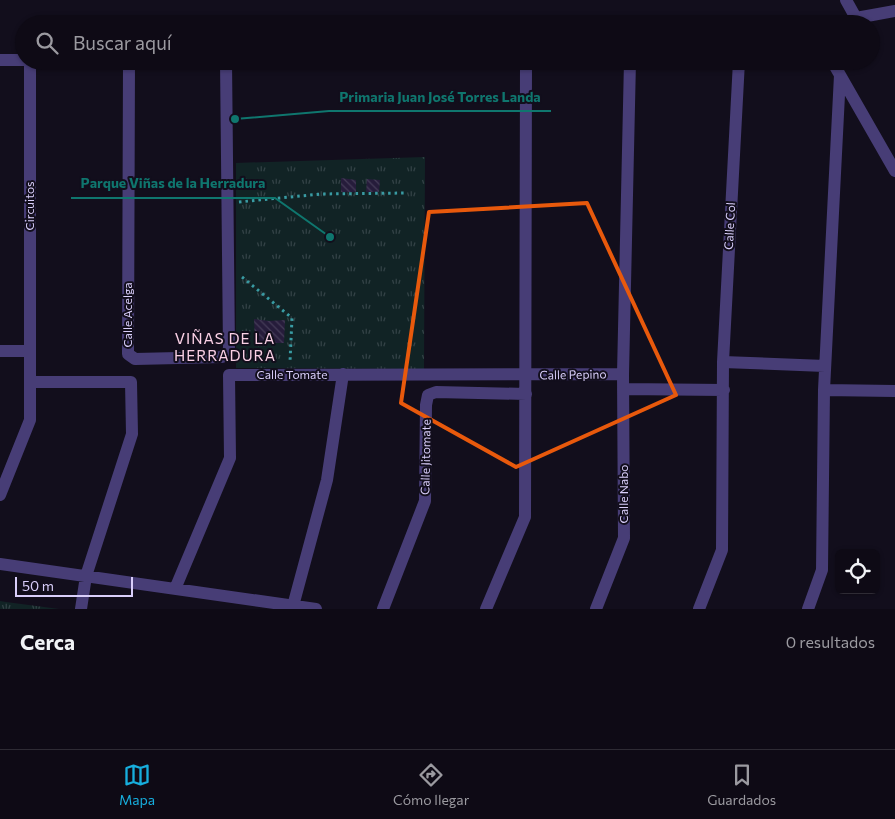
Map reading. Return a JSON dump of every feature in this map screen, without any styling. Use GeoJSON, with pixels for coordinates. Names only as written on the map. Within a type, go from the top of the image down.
{"type":"FeatureCollection","features":[{"type":"Feature","properties":{"kind":"street"},"geometry":{"type":"LineString","coordinates":[[846,0],[852,15]]}},
{"type":"Feature","properties":{"kind":"street"},"geometry":{"type":"LineString","coordinates":[[879,15],[895,11]]}},
{"type":"Feature","properties":{"kind":"street"},"geometry":{"type":"LineString","coordinates":[[0,60],[15,60]]}},
{"type":"Feature","properties":{"kind":"street","name":"Circuitos"},"geometry":{"type":"LineString","coordinates":[[0,495],[30,420],[30,70]]}},
{"type":"Feature","properties":{"kind":"street","name":"Calle Acelga"},"geometry":{"type":"LineString","coordinates":[[129,70],[128,354],[135,359],[222,357],[228,350],[226,70]]}},
{"type":"Feature","properties":{"kind":"street","name":"Calle Pepino"},"geometry":{"type":"LineString","coordinates":[[526,70],[524,375],[623,374],[630,70]]}},
{"type":"Feature","properties":{"kind":"street","name":"Calle Col"},"geometry":{"type":"LineString","coordinates":[[724,390],[723,362],[739,70]]}},
{"type":"Feature","properties":{"kind":"street"},"geometry":{"type":"LineString","coordinates":[[837,70],[895,171]]}},
{"type":"Feature","properties":{"kind":"street"},"geometry":{"type":"LineString","coordinates":[[808,609],[822,570],[824,390],[840,75]]}},
{"type":"Feature","properties":{"kind":"street"},"geometry":{"type":"LineString","coordinates":[[0,351],[30,351]]}},
{"type":"Feature","properties":{"kind":"street"},"geometry":{"type":"LineString","coordinates":[[723,362],[825,366]]}},
{"type":"Feature","properties":{"kind":"street"},"geometry":{"type":"LineString","coordinates":[[342,374],[524,375],[526,394],[525,517],[486,609]]}},
{"type":"Feature","properties":{"kind":"street","name":"Calle Tomate"},"geometry":{"type":"LineString","coordinates":[[175,589],[230,458],[229,375],[342,374],[327,480],[294,606]]}},
{"type":"Feature","properties":{"kind":"street","name":"Calle Nabo"},"geometry":{"type":"LineString","coordinates":[[596,609],[624,538],[623,374]]}},
{"type":"Feature","properties":{"kind":"street"},"geometry":{"type":"LineString","coordinates":[[31,382],[132,382],[132,434],[86,576],[81,609]]}},
{"type":"Feature","properties":{"kind":"street"},"geometry":{"type":"LineString","coordinates":[[623,389],[724,390],[722,550],[699,609]]}},
{"type":"Feature","properties":{"kind":"street"},"geometry":{"type":"LineString","coordinates":[[824,390],[895,391]]}},
{"type":"Feature","properties":{"kind":"street","name":"Calle Jitomate"},"geometry":{"type":"LineString","coordinates":[[383,609],[425,501],[426,405],[428,395],[436,392],[526,394]]}},
{"type":"Feature","properties":{"kind":"street"},"geometry":{"type":"LineString","coordinates":[[0,564],[316,609]]}},
{"type":"Feature","properties":{"kind":"path"},"geometry":{"type":"LineString","coordinates":[[235,202],[321,194],[406,193]]}},
{"type":"Feature","properties":{"kind":"path"},"geometry":{"type":"LineString","coordinates":[[228,266],[292,318],[289,375]]}},
{"type":"Feature","properties":{"kind":"highlighted area"},"geometry":{"type":"Polygon","coordinates":[[[587,203],[676,395],[516,467],[401,403],[429,212],[587,203]]]}},
{"type":"Feature","properties":{"kind":"green space"},"geometry":{"type":"Polygon","coordinates":[[[425,157],[424,369],[236,368],[236,163],[425,157]]]}},
{"type":"Feature","properties":{"kind":"green space"},"geometry":{"type":"Polygon","coordinates":[[[0,601],[6,602],[59,609],[0,609],[0,601]]]}},
{"type":"Feature","properties":{"kind":"building"},"geometry":{"type":"Polygon","coordinates":[[[341,178],[356,180],[356,192],[341,192],[341,178]]]}},
{"type":"Feature","properties":{"kind":"building"},"geometry":{"type":"Polygon","coordinates":[[[367,179],[380,180],[379,192],[366,192],[367,179]]]}},
{"type":"Feature","properties":{"kind":"building"},"geometry":{"type":"Polygon","coordinates":[[[254,319],[269,321],[285,320],[284,343],[267,343],[255,340],[254,319]]]}},
{"type":"Feature","properties":{"kind":"place","name":"Primaria Juan José Torres Landa"},"geometry":{"type":"Point","coordinates":[235,119]}},
{"type":"Feature","properties":{"kind":"place","name":"Parque Viñas de la Herradura"},"geometry":{"type":"Point","coordinates":[330,237]}},
{"type":"Feature","properties":{"kind":"district","name":"VIÑAS DE LA HERRADURA"},"geometry":{"type":"Point","coordinates":[225,348]}}]}
